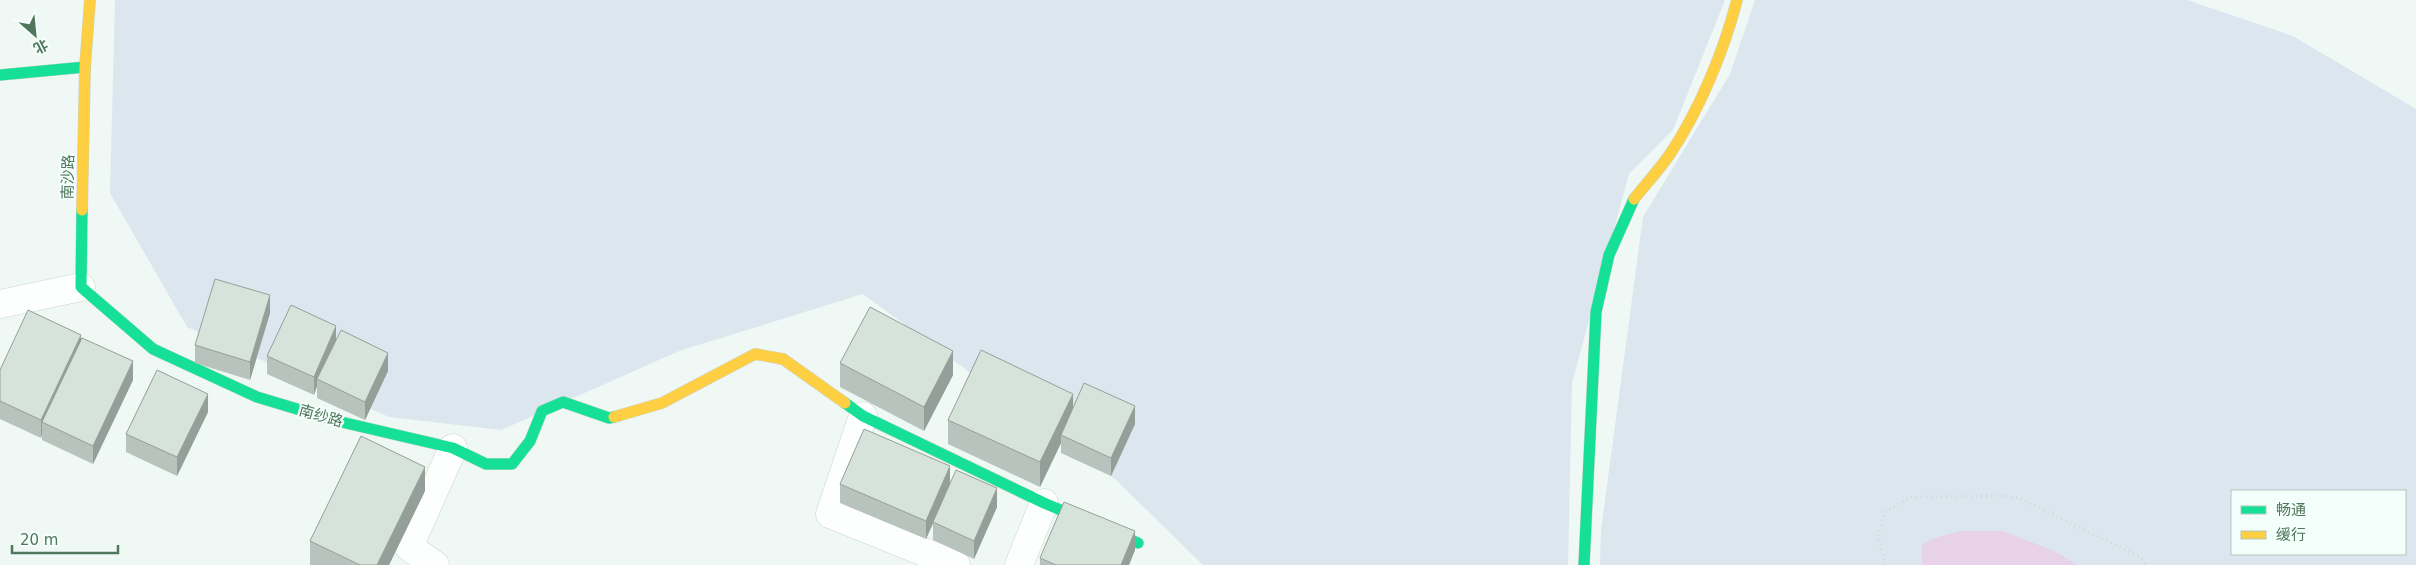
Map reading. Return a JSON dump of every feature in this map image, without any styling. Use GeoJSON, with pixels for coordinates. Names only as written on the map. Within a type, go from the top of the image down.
{"type":"FeatureCollection","features":[{"type":"Feature","properties":{"kind":"street","name":"南沙路"},"geometry":{"type":"LineString","coordinates":[[81,287],[85,66],[90,0]]}},
{"type":"Feature","properties":{"kind":"street"},"geometry":{"type":"LineString","coordinates":[[1584,565],[1596,312],[1609,255],[1633,200],[1670,154],[1702,95],[1728,35],[1737,0]]}},
{"type":"Feature","properties":{"kind":"street"},"geometry":{"type":"LineString","coordinates":[[0,75],[85,66]]}},
{"type":"Feature","properties":{"kind":"street"},"geometry":{"type":"LineString","coordinates":[[0,304],[81,287]]}},
{"type":"Feature","properties":{"kind":"street","name":"南纱路"},"geometry":{"type":"LineString","coordinates":[[81,287],[153,349],[257,397],[337,421],[453,448],[486,464],[512,464],[530,441],[542,411],[563,402],[609,418],[662,403],[755,354],[783,359],[863,416]]}},
{"type":"Feature","properties":{"kind":"street"},"geometry":{"type":"LineString","coordinates":[[956,565],[830,514],[863,416],[1044,503],[1138,543]]}},
{"type":"Feature","properties":{"kind":"street"},"geometry":{"type":"LineString","coordinates":[[435,565],[409,547],[453,448]]}},
{"type":"Feature","properties":{"kind":"street"},"geometry":{"type":"LineString","coordinates":[[1019,565],[1044,503]]}},
{"type":"Feature","properties":{"kind":"path"},"geometry":{"type":"LineString","coordinates":[[1885,565],[1878,535],[1885,512],[1911,497],[2002,496],[2019,498],[2140,557],[2146,565]]}},
{"type":"Feature","properties":{"kind":"shaded area"},"geometry":{"type":"Polygon","coordinates":[[[115,0],[1725,0],[1673,130],[1629,174],[1572,383],[1568,565],[1203,565],[1115,479],[863,294],[679,351],[501,430],[389,417],[187,327],[110,193],[115,0]]]}},
{"type":"Feature","properties":{"kind":"shaded area"},"geometry":{"type":"Polygon","coordinates":[[[1755,0],[2187,0],[2293,36],[2416,109],[2416,565],[1600,565],[1601,530],[1643,217],[1730,74],[1755,0]]]}},
{"type":"Feature","properties":{"kind":"shaded area"},"geometry":{"type":"Polygon","coordinates":[[[1962,531],[2003,531],[2054,551],[2078,565],[1922,565],[1922,545],[1934,538],[1962,531]]]}},
{"type":"Feature","properties":{"kind":"building"},"geometry":{"type":"Polygon","coordinates":[[[215,279],[270,295],[250,362],[195,345],[215,279]]]}},
{"type":"Feature","properties":{"kind":"building"},"geometry":{"type":"Polygon","coordinates":[[[291,305],[336,326],[314,377],[267,356],[291,305]]]}},
{"type":"Feature","properties":{"kind":"building"},"geometry":{"type":"Polygon","coordinates":[[[870,307],[953,351],[924,407],[840,363],[870,307]]]}},
{"type":"Feature","properties":{"kind":"building"},"geometry":{"type":"Polygon","coordinates":[[[28,310],[81,335],[41,420],[0,401],[0,370],[28,310]]]}},
{"type":"Feature","properties":{"kind":"building"},"geometry":{"type":"Polygon","coordinates":[[[341,330],[388,353],[365,402],[317,379],[341,330]]]}},
{"type":"Feature","properties":{"kind":"building"},"geometry":{"type":"Polygon","coordinates":[[[82,338],[133,361],[93,446],[42,422],[82,338]]]}},
{"type":"Feature","properties":{"kind":"building"},"geometry":{"type":"Polygon","coordinates":[[[981,350],[1073,394],[1040,462],[948,420],[981,350]]]}},
{"type":"Feature","properties":{"kind":"building"},"geometry":{"type":"Polygon","coordinates":[[[157,370],[208,394],[177,457],[126,434],[157,370]]]}},
{"type":"Feature","properties":{"kind":"building"},"geometry":{"type":"Polygon","coordinates":[[[1084,383],[1135,406],[1111,458],[1061,435],[1084,383]]]}},
{"type":"Feature","properties":{"kind":"building"},"geometry":{"type":"Polygon","coordinates":[[[864,429],[950,466],[926,521],[840,484],[864,429]]]}},
{"type":"Feature","properties":{"kind":"building"},"geometry":{"type":"Polygon","coordinates":[[[361,436],[425,467],[377,565],[360,565],[310,541],[361,436]]]}},
{"type":"Feature","properties":{"kind":"building"},"geometry":{"type":"Polygon","coordinates":[[[956,470],[997,488],[974,541],[933,522],[956,470]]]}},
{"type":"Feature","properties":{"kind":"building"},"geometry":{"type":"Polygon","coordinates":[[[1064,502],[1135,531],[1121,565],[1056,565],[1040,558],[1064,502]]]}},
{"type":"Feature","properties":{"kind":"traffic: fast"},"geometry":{"type":"LineString","coordinates":[[0,75],[85,67]]}},
{"type":"Feature","properties":{"kind":"traffic: fast"},"geometry":{"type":"LineString","coordinates":[[1584,565],[1596,312],[1609,255],[1634,199]]}},
{"type":"Feature","properties":{"kind":"traffic: fast"},"geometry":{"type":"LineString","coordinates":[[82,210],[81,287],[153,349],[257,397],[337,421],[453,448],[486,464],[512,464],[530,441],[542,411],[563,402],[609,418],[614,417]]}},
{"type":"Feature","properties":{"kind":"traffic: fast"},"geometry":{"type":"LineString","coordinates":[[845,403],[863,416],[1044,503],[1138,543]]}},
{"type":"Feature","properties":{"kind":"traffic: slow"},"geometry":{"type":"LineString","coordinates":[[82,210],[85,67],[90,0]]}},
{"type":"Feature","properties":{"kind":"traffic: slow"},"geometry":{"type":"LineString","coordinates":[[1634,199],[1670,154],[1701,100],[1718,60],[1737,0]]}},
{"type":"Feature","properties":{"kind":"traffic: slow"},"geometry":{"type":"LineString","coordinates":[[614,417],[662,403],[755,354],[783,359],[845,403]]}}]}
